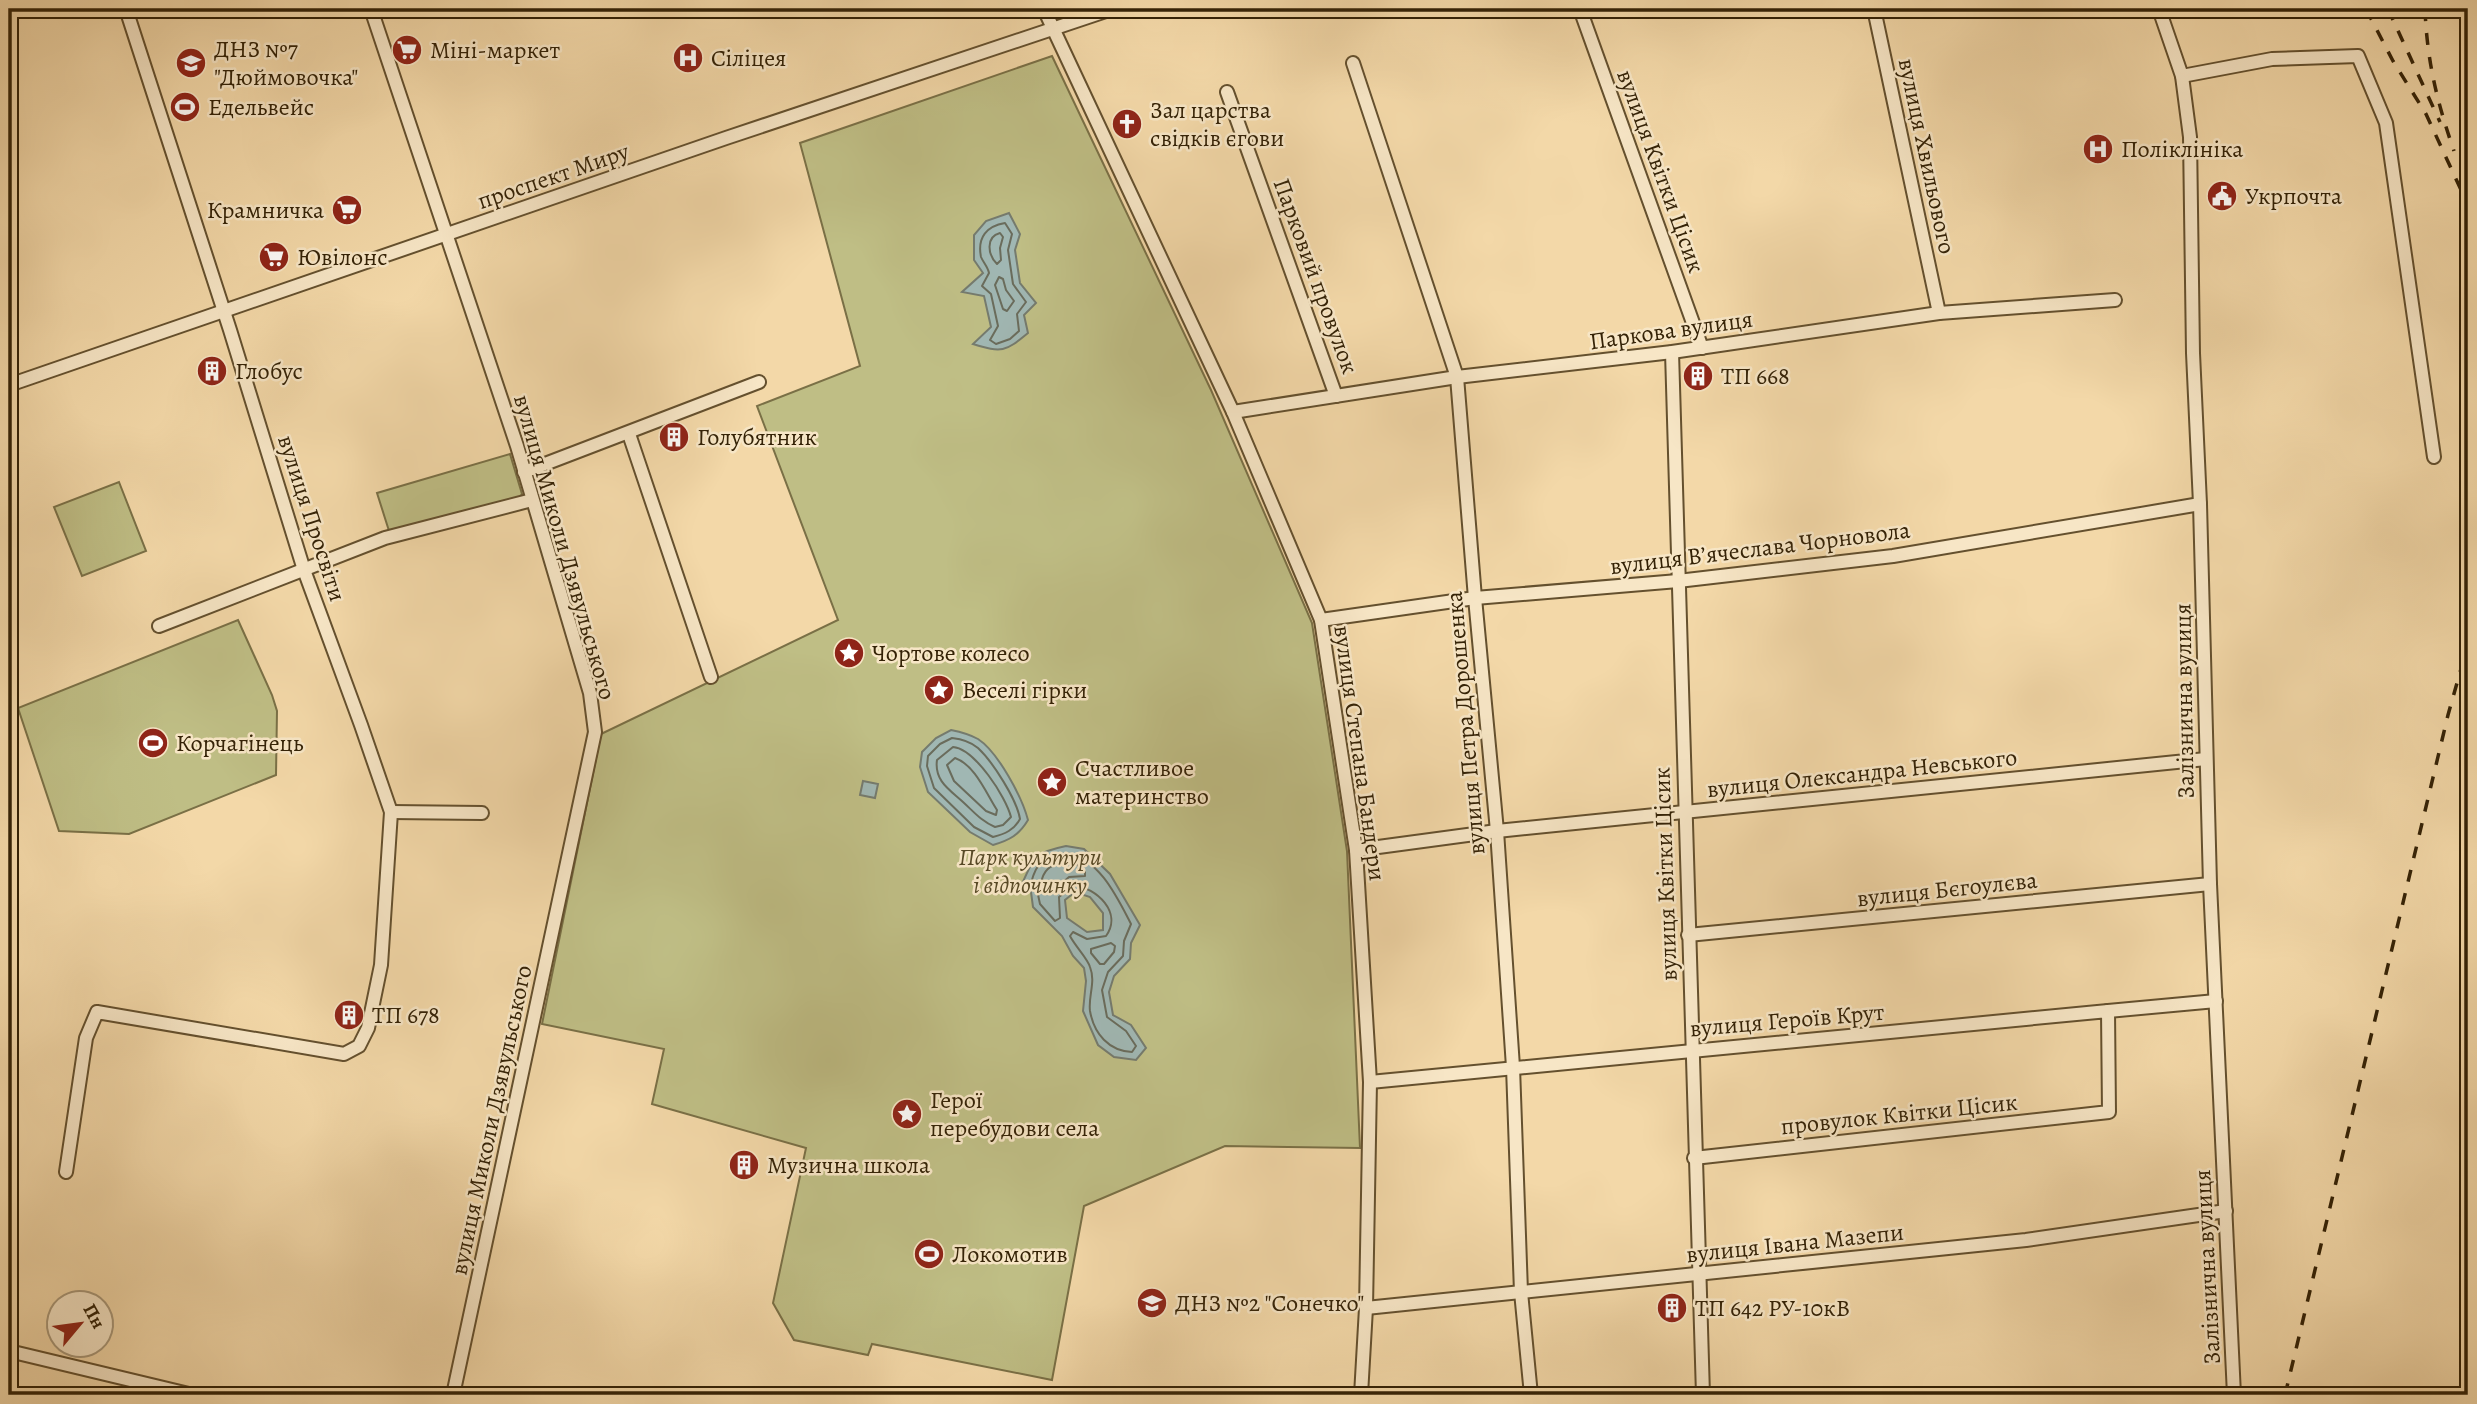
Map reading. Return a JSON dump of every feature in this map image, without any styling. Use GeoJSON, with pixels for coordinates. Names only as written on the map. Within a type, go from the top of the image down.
{"type":"FeatureCollection","features":[{"type":"Feature","properties":{"kind":"street","name":"вулиця Просвіти"},"geometry":{"type":"LineString","coordinates":[[65,1172],[86,1038],[97,1012],[344,1054],[359,1046],[368,1028],[382,965],[391,812],[304,570],[126,9]]}},
{"type":"Feature","properties":{"kind":"street","name":"вулиця Миколи Дзявульського"},"geometry":{"type":"LineString","coordinates":[[371,9],[524,472],[590,693],[595,732],[453,1395]]}},
{"type":"Feature","properties":{"kind":"street","name":"вулиця Степана Бандери"},"geometry":{"type":"LineString","coordinates":[[1044,9],[1233,412],[1321,620],[1356,850],[1370,1083],[1366,1308],[1361,1395]]}},
{"type":"Feature","properties":{"kind":"street","name":"проспект Миру"},"geometry":{"type":"LineString","coordinates":[[9,385],[1112,9]]}},
{"type":"Feature","properties":{"kind":"street","name":"вулиця Квітки Цісик"},"geometry":{"type":"LineString","coordinates":[[1580,9],[1702,348]]}},
{"type":"Feature","properties":{"kind":"street","name":"вулиця Хвильового"},"geometry":{"type":"LineString","coordinates":[[1874,9],[1939,313]]}},
{"type":"Feature","properties":{"kind":"street","name":"Залізнична вулиця"},"geometry":{"type":"LineString","coordinates":[[2159,9],[2182,76],[2190,137],[2193,354],[2200,504],[2210,884],[2234,1395]]}},
{"type":"Feature","properties":{"kind":"street"},"geometry":{"type":"LineString","coordinates":[[2182,76],[2272,58],[2358,56],[2386,123],[2434,457]]}},
{"type":"Feature","properties":{"kind":"street","name":"вулиця Петра Дорошенка"},"geometry":{"type":"LineString","coordinates":[[1353,63],[1457,377],[1497,831],[1513,1067],[1521,1292],[1531,1395]]}},
{"type":"Feature","properties":{"kind":"street","name":"Парковий провулок"},"geometry":{"type":"LineString","coordinates":[[1227,92],[1336,396]]}},
{"type":"Feature","properties":{"kind":"street","name":"Паркова вулиця"},"geometry":{"type":"LineString","coordinates":[[1233,412],[1457,377],[1672,352],[1939,313],[2115,300]]}},
{"type":"Feature","properties":{"kind":"street","name":"вулиця Квітки Цісик"},"geometry":{"type":"LineString","coordinates":[[1672,352],[1703,1395]]}},
{"type":"Feature","properties":{"kind":"street"},"geometry":{"type":"LineString","coordinates":[[524,472],[760,382]]}},
{"type":"Feature","properties":{"kind":"street"},"geometry":{"type":"LineString","coordinates":[[629,434],[711,677]]}},
{"type":"Feature","properties":{"kind":"street"},"geometry":{"type":"LineString","coordinates":[[159,626],[385,538],[532,500]]}},
{"type":"Feature","properties":{"kind":"street","name":"вулиця Вʼячеслава Чорновола"},"geometry":{"type":"LineString","coordinates":[[1321,620],[1475,598],[1678,581],[1893,556],[2200,504]]}},
{"type":"Feature","properties":{"kind":"street","name":"вулиця Олександра Невського"},"geometry":{"type":"LineString","coordinates":[[1356,850],[1497,831],[2206,759]]}},
{"type":"Feature","properties":{"kind":"street"},"geometry":{"type":"LineString","coordinates":[[391,812],[482,813]]}},
{"type":"Feature","properties":{"kind":"street","name":"вулиця Бєгоулєва"},"geometry":{"type":"LineString","coordinates":[[1688,935],[2210,884]]}},
{"type":"Feature","properties":{"kind":"street","name":"вулиця Героїв Крут"},"geometry":{"type":"LineString","coordinates":[[1370,1083],[1513,1067],[2216,1001]]}},
{"type":"Feature","properties":{"kind":"street","name":"провулок Квітки Цісик"},"geometry":{"type":"LineString","coordinates":[[1694,1158],[2109,1112],[2108,1011]]}},
{"type":"Feature","properties":{"kind":"street","name":"вулиця Івана Мазепи"},"geometry":{"type":"LineString","coordinates":[[1366,1308],[2026,1240],[2226,1211]]}},
{"type":"Feature","properties":{"kind":"street"},"geometry":{"type":"LineString","coordinates":[[9,1351],[192,1395]]}},
{"type":"Feature","properties":{"kind":"green space","name":"Парк культури і відпочинку"},"geometry":{"type":"Polygon","coordinates":[[[1052,56],[1211,390],[1312,623],[1347,851],[1360,1148],[1225,1146],[1084,1206],[1052,1380],[872,1344],[868,1355],[794,1340],[773,1303],[806,1148],[652,1104],[664,1049],[542,1024],[601,734],[838,620],[757,406],[860,366],[800,143],[1052,56]]]}},
{"type":"Feature","properties":{"kind":"green space"},"geometry":{"type":"Polygon","coordinates":[[[510,454],[522,494],[517,501],[390,534],[377,493],[510,454]]]}},
{"type":"Feature","properties":{"kind":"green space"},"geometry":{"type":"Polygon","coordinates":[[[119,482],[146,551],[82,576],[54,507],[119,482]]]}},
{"type":"Feature","properties":{"kind":"green space","name":"Корчагінець"},"geometry":{"type":"Polygon","coordinates":[[[238,620],[277,711],[276,775],[129,834],[59,831],[18,708],[238,620]]]}},
{"type":"Feature","properties":{"kind":"water"},"geometry":{"type":"Polygon","coordinates":[[[1009,213],[1020,234],[1015,250],[1020,283],[1036,303],[1024,315],[1028,333],[1008,347],[991,349],[973,344],[991,327],[984,296],[962,292],[983,273],[974,260],[974,235],[986,221],[1009,213]]]}},
{"type":"Feature","properties":{"kind":"water"},"geometry":{"type":"Polygon","coordinates":[[[951,730],[962,732],[986,745],[1015,788],[1028,820],[1021,830],[1009,839],[993,845],[970,832],[928,792],[920,767],[922,752],[936,738],[951,730]]]}},
{"type":"Feature","properties":{"kind":"water"},"geometry":{"type":"Polygon","coordinates":[[[863,781],[878,784],[875,798],[860,795],[863,781]]]}},
{"type":"Feature","properties":{"kind":"water"},"geometry":{"type":"Polygon","coordinates":[[[1066,846],[1084,849],[1110,874],[1140,925],[1131,943],[1130,959],[1114,976],[1109,992],[1113,1015],[1131,1025],[1146,1048],[1136,1060],[1114,1057],[1098,1045],[1083,1011],[1086,981],[1084,968],[1073,956],[1062,936],[1033,907],[1031,892],[1021,886],[1036,857],[1066,846]],[[1075,892],[1065,900],[1067,918],[1087,932],[1103,930],[1103,913],[1090,897],[1075,892]]]}},
{"type":"Feature","properties":{"kind":"railway"},"geometry":{"type":"LineString","coordinates":[[2366,9],[2393,61],[2426,114],[2468,205]]}},
{"type":"Feature","properties":{"kind":"railway"},"geometry":{"type":"LineString","coordinates":[[2388,9],[2440,122]]}},
{"type":"Feature","properties":{"kind":"railway"},"geometry":{"type":"LineString","coordinates":[[2425,9],[2434,81],[2454,151]]}},
{"type":"Feature","properties":{"kind":"railway"},"geometry":{"type":"LineString","coordinates":[[2285,1395],[2448,715],[2468,644]]}},
{"type":"Feature","properties":{"kind":"place","name":"Міні-маркет"},"geometry":{"type":"Point","coordinates":[407,50]}},
{"type":"Feature","properties":{"kind":"place","name":"Сіліцея"},"geometry":{"type":"Point","coordinates":[688,58]}},
{"type":"Feature","properties":{"kind":"place","name":"ДНЗ №7 \"Дюймовочка\""},"geometry":{"type":"Point","coordinates":[191,63]}},
{"type":"Feature","properties":{"kind":"place","name":"Едельвейс"},"geometry":{"type":"Point","coordinates":[185,107]}},
{"type":"Feature","properties":{"kind":"place","name":"Зал царства свідків єгови"},"geometry":{"type":"Point","coordinates":[1127,124]}},
{"type":"Feature","properties":{"kind":"place","name":"Поліклініка"},"geometry":{"type":"Point","coordinates":[2098,149]}},
{"type":"Feature","properties":{"kind":"place","name":"Укрпочта"},"geometry":{"type":"Point","coordinates":[2222,196]}},
{"type":"Feature","properties":{"kind":"place","name":"Крамничка"},"geometry":{"type":"Point","coordinates":[347,210]}},
{"type":"Feature","properties":{"kind":"place","name":"Ювілонс"},"geometry":{"type":"Point","coordinates":[274,257]}},
{"type":"Feature","properties":{"kind":"place","name":"Глобус"},"geometry":{"type":"Point","coordinates":[212,371]}},
{"type":"Feature","properties":{"kind":"place","name":"ТП 668"},"geometry":{"type":"Point","coordinates":[1698,376]}},
{"type":"Feature","properties":{"kind":"place","name":"Голубятник"},"geometry":{"type":"Point","coordinates":[674,437]}},
{"type":"Feature","properties":{"kind":"place","name":"Чортове колесо"},"geometry":{"type":"Point","coordinates":[849,653]}},
{"type":"Feature","properties":{"kind":"place","name":"Веселі гірки"},"geometry":{"type":"Point","coordinates":[939,690]}},
{"type":"Feature","properties":{"kind":"place","name":"Корчагінець"},"geometry":{"type":"Point","coordinates":[153,743]}},
{"type":"Feature","properties":{"kind":"place","name":"Счастливое материнство"},"geometry":{"type":"Point","coordinates":[1052,782]}},
{"type":"Feature","properties":{"kind":"place","name":"ТП 678"},"geometry":{"type":"Point","coordinates":[349,1015]}},
{"type":"Feature","properties":{"kind":"place","name":"Герої перебудови села"},"geometry":{"type":"Point","coordinates":[907,1114]}},
{"type":"Feature","properties":{"kind":"place","name":"Музична школа"},"geometry":{"type":"Point","coordinates":[744,1165]}},
{"type":"Feature","properties":{"kind":"place","name":"Локомотив"},"geometry":{"type":"Point","coordinates":[929,1254]}},
{"type":"Feature","properties":{"kind":"place","name":"ДНЗ №2 \"Сонечко\""},"geometry":{"type":"Point","coordinates":[1152,1303]}},
{"type":"Feature","properties":{"kind":"place","name":"ТП 642 РУ-10кВ"},"geometry":{"type":"Point","coordinates":[1672,1308]}}]}
